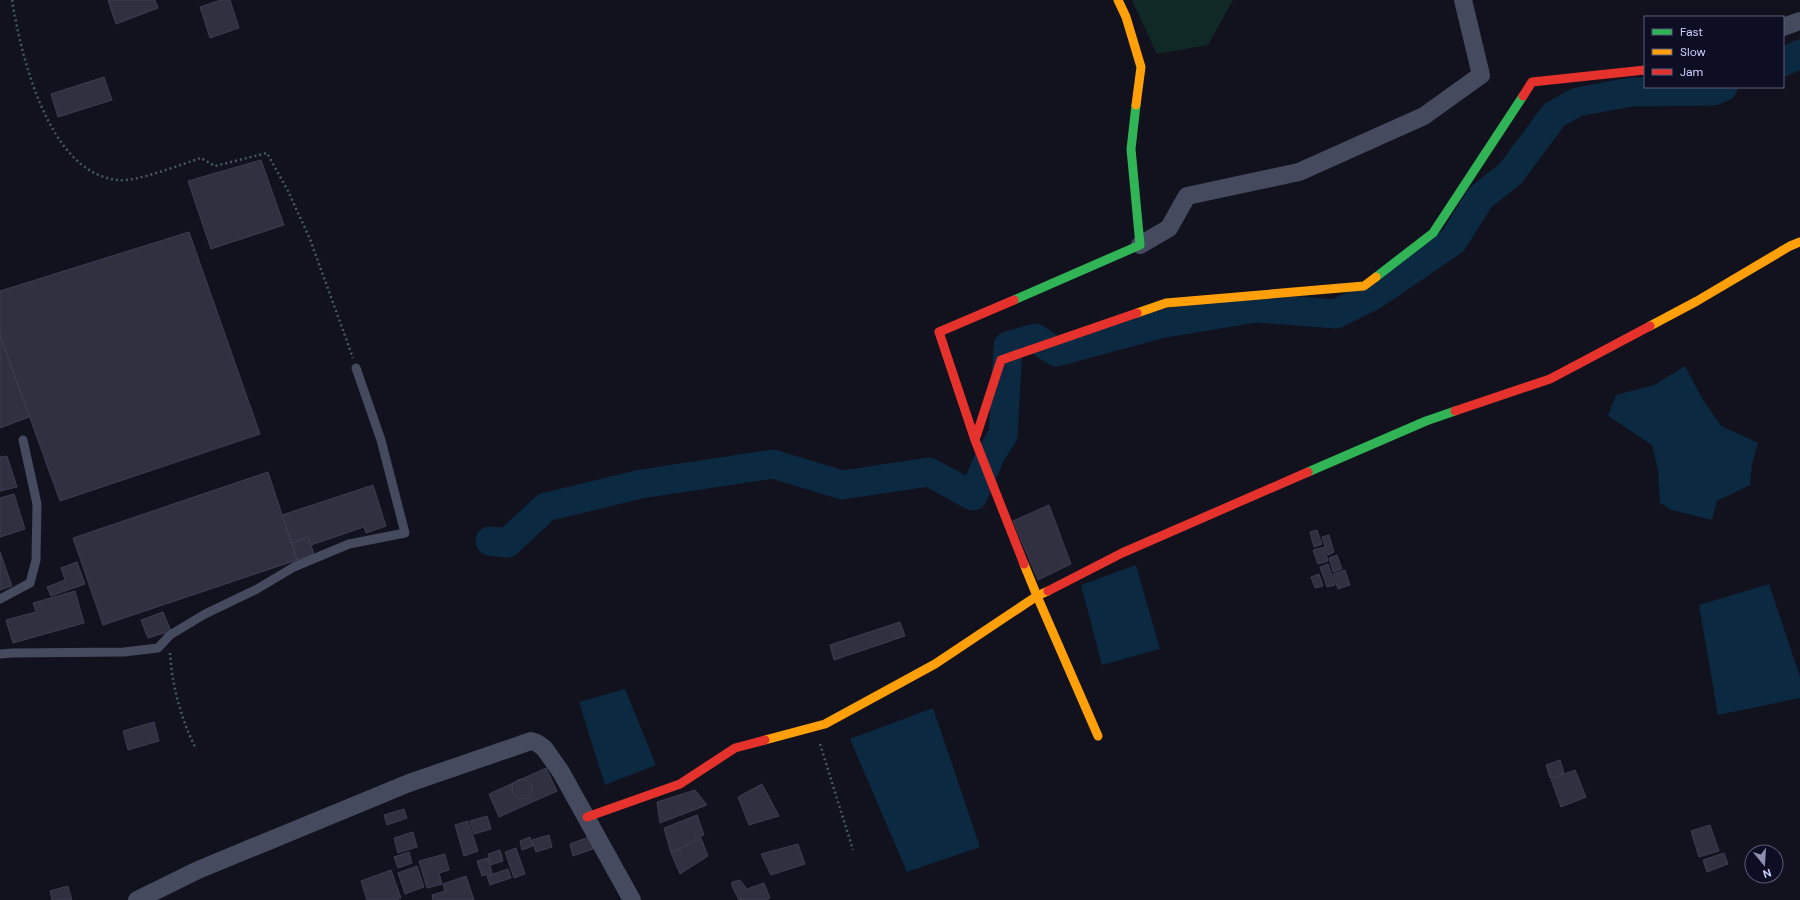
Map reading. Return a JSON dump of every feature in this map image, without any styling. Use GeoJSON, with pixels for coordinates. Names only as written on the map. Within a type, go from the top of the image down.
{"type":"FeatureCollection","features":[{"type":"Feature","properties":{"kind":"street"},"geometry":{"type":"LineString","coordinates":[[1118,0],[1126,18],[1141,67],[1131,149],[1140,245]]}},
{"type":"Feature","properties":{"kind":"street"},"geometry":{"type":"LineString","coordinates":[[1098,736],[1037,596],[975,440],[939,332],[1140,245],[1169,228],[1187,196],[1299,172],[1424,116],[1481,75],[1462,0]]}},
{"type":"Feature","properties":{"kind":"street"},"geometry":{"type":"LineString","coordinates":[[1784,27],[1800,21]]}},
{"type":"Feature","properties":{"kind":"street"},"geometry":{"type":"LineString","coordinates":[[975,440],[1001,360],[1166,303],[1364,286],[1433,233],[1532,82],[1644,70]]}},
{"type":"Feature","properties":{"kind":"street"},"geometry":{"type":"LineString","coordinates":[[587,816],[680,784],[735,748],[825,724],[936,664],[1037,596],[1122,552],[1426,421],[1550,379],[1697,302],[1790,246],[1800,242]]}},
{"type":"Feature","properties":{"kind":"street"},"geometry":{"type":"LineString","coordinates":[[137,900],[198,870],[409,783],[531,740],[548,752],[587,816],[632,900]]}},
{"type":"Feature","properties":{"kind":"lane"},"geometry":{"type":"LineString","coordinates":[[0,654],[124,652],[158,648],[170,635],[205,614],[257,589],[294,567],[349,544],[405,533],[381,440],[356,368]]}},
{"type":"Feature","properties":{"kind":"lane"},"geometry":{"type":"LineString","coordinates":[[0,599],[30,583],[36,560],[36,504],[23,440]]}},
{"type":"Feature","properties":{"kind":"path"},"geometry":{"type":"LineString","coordinates":[[12,0],[30,76],[44,112],[64,148],[81,165],[102,176],[119,180],[138,178],[201,158],[215,166],[267,153],[288,191],[310,239],[356,368]]}},
{"type":"Feature","properties":{"kind":"path"},"geometry":{"type":"LineString","coordinates":[[170,659],[175,692],[189,734],[196,749]]}},
{"type":"Feature","properties":{"kind":"path"},"geometry":{"type":"LineString","coordinates":[[815,726],[853,850]]}},
{"type":"Feature","properties":{"kind":"green space"},"geometry":{"type":"Polygon","coordinates":[[[1132,0],[1233,0],[1208,45],[1157,54],[1132,0]]]}},
{"type":"Feature","properties":{"kind":"water"},"geometry":{"type":"Polygon","coordinates":[[[1685,366],[1703,400],[1721,426],[1758,443],[1752,464],[1750,485],[1717,501],[1712,520],[1672,510],[1660,503],[1658,470],[1652,445],[1608,416],[1616,395],[1654,385],[1685,366]]]}},
{"type":"Feature","properties":{"kind":"water"},"geometry":{"type":"Polygon","coordinates":[[[1136,565],[1160,649],[1102,665],[1081,585],[1136,565]]]}},
{"type":"Feature","properties":{"kind":"water"},"geometry":{"type":"Polygon","coordinates":[[[1769,584],[1800,677],[1800,698],[1718,715],[1699,605],[1769,584]]]}},
{"type":"Feature","properties":{"kind":"water"},"geometry":{"type":"Polygon","coordinates":[[[625,689],[656,765],[605,785],[579,702],[625,689]]]}},
{"type":"Feature","properties":{"kind":"water"},"geometry":{"type":"Polygon","coordinates":[[[933,708],[980,847],[907,872],[850,739],[933,708]]]}},
{"type":"Feature","properties":{"kind":"building"},"geometry":{"type":"Polygon","coordinates":[[[108,0],[155,0],[158,8],[116,24],[108,0]]]}},
{"type":"Feature","properties":{"kind":"building"},"geometry":{"type":"Polygon","coordinates":[[[221,0],[230,0],[239,28],[210,38],[200,7],[221,0]]]}},
{"type":"Feature","properties":{"kind":"building"},"geometry":{"type":"Polygon","coordinates":[[[104,77],[112,100],[58,117],[51,94],[104,77]]]}},
{"type":"Feature","properties":{"kind":"building"},"geometry":{"type":"Polygon","coordinates":[[[261,160],[284,225],[211,249],[188,181],[261,160]]]}},
{"type":"Feature","properties":{"kind":"building"},"geometry":{"type":"Polygon","coordinates":[[[189,232],[260,434],[60,501],[0,335],[0,291],[189,232]]]}},
{"type":"Feature","properties":{"kind":"building"},"geometry":{"type":"Polygon","coordinates":[[[0,335],[29,417],[0,428],[0,335]]]}},
{"type":"Feature","properties":{"kind":"building"},"geometry":{"type":"Polygon","coordinates":[[[7,456],[17,487],[0,491],[0,457],[7,456]]]}},
{"type":"Feature","properties":{"kind":"building"},"geometry":{"type":"Polygon","coordinates":[[[268,472],[297,560],[103,625],[73,538],[268,472]]]}},
{"type":"Feature","properties":{"kind":"building"},"geometry":{"type":"Polygon","coordinates":[[[373,485],[386,526],[366,533],[364,527],[311,545],[308,537],[292,543],[282,515],[373,485]]]}},
{"type":"Feature","properties":{"kind":"building"},"geometry":{"type":"Polygon","coordinates":[[[14,494],[25,529],[0,537],[0,498],[14,494]]]}},
{"type":"Feature","properties":{"kind":"building"},"geometry":{"type":"Polygon","coordinates":[[[1049,505],[1071,564],[1038,580],[1013,521],[1049,505]]]}},
{"type":"Feature","properties":{"kind":"building"},"geometry":{"type":"Polygon","coordinates":[[[1317,530],[1322,544],[1314,547],[1310,532],[1317,530]]]}},
{"type":"Feature","properties":{"kind":"building"},"geometry":{"type":"Polygon","coordinates":[[[1329,535],[1334,552],[1328,555],[1322,537],[1329,535]]]}},
{"type":"Feature","properties":{"kind":"building"},"geometry":{"type":"Polygon","coordinates":[[[308,537],[314,554],[297,560],[292,543],[308,537]]]}},
{"type":"Feature","properties":{"kind":"building"},"geometry":{"type":"Polygon","coordinates":[[[1324,547],[1328,561],[1318,564],[1313,550],[1324,547]]]}},
{"type":"Feature","properties":{"kind":"building"},"geometry":{"type":"Polygon","coordinates":[[[0,552],[12,586],[0,590],[0,552]]]}},
{"type":"Feature","properties":{"kind":"building"},"geometry":{"type":"Polygon","coordinates":[[[1337,555],[1342,569],[1333,572],[1329,558],[1337,555]]]}},
{"type":"Feature","properties":{"kind":"building"},"geometry":{"type":"Polygon","coordinates":[[[77,562],[85,584],[51,596],[47,587],[65,580],[61,568],[77,562]]]}},
{"type":"Feature","properties":{"kind":"building"},"geometry":{"type":"Polygon","coordinates":[[[1328,564],[1335,585],[1327,587],[1320,567],[1328,564]]]}},
{"type":"Feature","properties":{"kind":"building"},"geometry":{"type":"Polygon","coordinates":[[[1345,570],[1350,585],[1338,589],[1333,574],[1345,570]]]}},
{"type":"Feature","properties":{"kind":"building"},"geometry":{"type":"Polygon","coordinates":[[[1319,574],[1323,586],[1315,588],[1311,577],[1319,574]]]}},
{"type":"Feature","properties":{"kind":"building"},"geometry":{"type":"Polygon","coordinates":[[[75,591],[84,623],[13,643],[6,620],[36,612],[33,603],[75,591]]]}},
{"type":"Feature","properties":{"kind":"building"},"geometry":{"type":"Polygon","coordinates":[[[163,612],[171,631],[148,638],[141,620],[163,612]]]}},
{"type":"Feature","properties":{"kind":"building"},"geometry":{"type":"Polygon","coordinates":[[[900,622],[905,636],[834,660],[830,645],[900,622]]]}},
{"type":"Feature","properties":{"kind":"building"},"geometry":{"type":"Polygon","coordinates":[[[154,722],[159,741],[128,750],[123,731],[154,722]]]}},
{"type":"Feature","properties":{"kind":"building"},"geometry":{"type":"Polygon","coordinates":[[[1560,760],[1564,773],[1550,778],[1546,765],[1560,760]]]}},
{"type":"Feature","properties":{"kind":"building"},"geometry":{"type":"Polygon","coordinates":[[[546,768],[557,791],[499,817],[489,794],[546,768]]]}},
{"type":"Feature","properties":{"kind":"building"},"geometry":{"type":"Polygon","coordinates":[[[1575,770],[1586,797],[1561,807],[1551,779],[1575,770]]]}},
{"type":"Feature","properties":{"kind":"building"},"geometry":{"type":"Polygon","coordinates":[[[522,779],[529,782],[532,789],[529,796],[522,799],[515,796],[512,789],[515,782],[522,779]]]}},
{"type":"Feature","properties":{"kind":"building"},"geometry":{"type":"Polygon","coordinates":[[[762,784],[779,816],[749,825],[738,797],[762,784]]]}},
{"type":"Feature","properties":{"kind":"building"},"geometry":{"type":"Polygon","coordinates":[[[695,790],[707,805],[660,823],[657,802],[695,790]]]}},
{"type":"Feature","properties":{"kind":"building"},"geometry":{"type":"Polygon","coordinates":[[[404,809],[407,818],[387,825],[384,815],[404,809]]]}},
{"type":"Feature","properties":{"kind":"building"},"geometry":{"type":"Polygon","coordinates":[[[697,815],[704,835],[671,853],[664,828],[697,815]]]}},
{"type":"Feature","properties":{"kind":"building"},"geometry":{"type":"Polygon","coordinates":[[[487,816],[491,829],[474,834],[470,821],[487,816]]]}},
{"type":"Feature","properties":{"kind":"building"},"geometry":{"type":"Polygon","coordinates":[[[468,821],[478,851],[464,856],[455,825],[468,821]]]}},
{"type":"Feature","properties":{"kind":"building"},"geometry":{"type":"Polygon","coordinates":[[[1710,825],[1719,851],[1699,857],[1691,831],[1710,825]]]}},
{"type":"Feature","properties":{"kind":"building"},"geometry":{"type":"Polygon","coordinates":[[[413,832],[417,847],[398,853],[394,838],[413,832]]]}},
{"type":"Feature","properties":{"kind":"building"},"geometry":{"type":"Polygon","coordinates":[[[549,835],[552,847],[536,852],[532,840],[549,835]]]}},
{"type":"Feature","properties":{"kind":"building"},"geometry":{"type":"Polygon","coordinates":[[[530,837],[533,846],[522,850],[520,841],[530,837]]]}},
{"type":"Feature","properties":{"kind":"building"},"geometry":{"type":"Polygon","coordinates":[[[589,837],[593,849],[573,856],[570,844],[589,837]]]}},
{"type":"Feature","properties":{"kind":"building"},"geometry":{"type":"Polygon","coordinates":[[[701,838],[708,856],[680,874],[671,853],[701,838]]]}},
{"type":"Feature","properties":{"kind":"building"},"geometry":{"type":"Polygon","coordinates":[[[798,844],[805,864],[771,875],[761,854],[798,844]]]}},
{"type":"Feature","properties":{"kind":"building"},"geometry":{"type":"Polygon","coordinates":[[[516,848],[525,874],[514,878],[505,852],[516,848]]]}},
{"type":"Feature","properties":{"kind":"building"},"geometry":{"type":"Polygon","coordinates":[[[500,850],[503,861],[491,865],[488,854],[500,850]]]}},
{"type":"Feature","properties":{"kind":"building"},"geometry":{"type":"Polygon","coordinates":[[[409,852],[412,863],[398,868],[394,857],[409,852]]]}},
{"type":"Feature","properties":{"kind":"building"},"geometry":{"type":"Polygon","coordinates":[[[1724,853],[1728,864],[1707,872],[1703,860],[1724,853]]]}},
{"type":"Feature","properties":{"kind":"building"},"geometry":{"type":"Polygon","coordinates":[[[445,854],[449,870],[439,873],[442,884],[427,888],[419,861],[445,854]]]}},
{"type":"Feature","properties":{"kind":"building"},"geometry":{"type":"Polygon","coordinates":[[[488,858],[492,873],[482,876],[477,861],[488,858]]]}},
{"type":"Feature","properties":{"kind":"building"},"geometry":{"type":"Polygon","coordinates":[[[417,866],[424,887],[405,894],[398,873],[417,866]]]}},
{"type":"Feature","properties":{"kind":"building"},"geometry":{"type":"Polygon","coordinates":[[[508,869],[511,878],[490,885],[487,876],[508,869]]]}},
{"type":"Feature","properties":{"kind":"building"},"geometry":{"type":"Polygon","coordinates":[[[391,870],[401,898],[396,900],[367,900],[361,881],[391,870]]]}},
{"type":"Feature","properties":{"kind":"building"},"geometry":{"type":"Polygon","coordinates":[[[466,876],[474,900],[433,900],[432,895],[445,891],[443,884],[466,876]]]}},
{"type":"Feature","properties":{"kind":"building"},"geometry":{"type":"Polygon","coordinates":[[[740,880],[747,889],[764,883],[770,898],[766,900],[739,900],[732,886],[732,882],[740,880]]]}},
{"type":"Feature","properties":{"kind":"building"},"geometry":{"type":"Polygon","coordinates":[[[68,886],[72,900],[52,900],[50,891],[68,886]]]}},
{"type":"Feature","properties":{"kind":"waterway"},"geometry":{"type":"LineString","coordinates":[[1784,62],[1800,54]]}},
{"type":"Feature","properties":{"kind":"waterway"},"geometry":{"type":"LineString","coordinates":[[490,541],[507,543],[546,507],[641,484],[773,464],[842,485],[929,472],[973,496],[991,454],[1003,435],[1008,346],[1035,338],[1056,352],[1160,324],[1256,308],[1336,314],[1374,295],[1453,241],[1480,198],[1511,173],[1554,115],[1577,102],[1631,92],[1713,91],[1720,88]]}},
{"type":"Feature","properties":{"kind":"traffic: fast"},"geometry":{"type":"LineString","coordinates":[[1376,277],[1433,233],[1523,96]]}},
{"type":"Feature","properties":{"kind":"traffic: fast"},"geometry":{"type":"LineString","coordinates":[[1014,300],[1140,245],[1131,149],[1136,105]]}},
{"type":"Feature","properties":{"kind":"traffic: fast"},"geometry":{"type":"LineString","coordinates":[[1308,472],[1426,421],[1455,411]]}},
{"type":"Feature","properties":{"kind":"traffic: slow"},"geometry":{"type":"LineString","coordinates":[[1118,0],[1126,17],[1141,67],[1136,105]]}},
{"type":"Feature","properties":{"kind":"traffic: slow"},"geometry":{"type":"LineString","coordinates":[[1650,326],[1697,301],[1790,246],[1800,242]]}},
{"type":"Feature","properties":{"kind":"traffic: slow"},"geometry":{"type":"LineString","coordinates":[[1137,313],[1166,303],[1364,286],[1376,277]]}},
{"type":"Feature","properties":{"kind":"traffic: slow"},"geometry":{"type":"LineString","coordinates":[[765,740],[825,724],[935,664],[1037,596],[1024,564]]}},
{"type":"Feature","properties":{"kind":"traffic: slow"},"geometry":{"type":"LineString","coordinates":[[1048,591],[1037,596],[1098,736]]}},
{"type":"Feature","properties":{"kind":"traffic: jam"},"geometry":{"type":"LineString","coordinates":[[1523,96],[1532,82],[1644,70]]}},
{"type":"Feature","properties":{"kind":"traffic: jam"},"geometry":{"type":"LineString","coordinates":[[1014,300],[939,332],[975,440],[1024,564]]}},
{"type":"Feature","properties":{"kind":"traffic: jam"},"geometry":{"type":"LineString","coordinates":[[975,440],[1001,360],[1137,313]]}},
{"type":"Feature","properties":{"kind":"traffic: jam"},"geometry":{"type":"LineString","coordinates":[[1455,411],[1550,379],[1650,326]]}},
{"type":"Feature","properties":{"kind":"traffic: jam"},"geometry":{"type":"LineString","coordinates":[[1048,591],[1122,553],[1308,472]]}},
{"type":"Feature","properties":{"kind":"traffic: jam"},"geometry":{"type":"LineString","coordinates":[[587,817],[680,784],[735,748],[765,740]]}}]}
